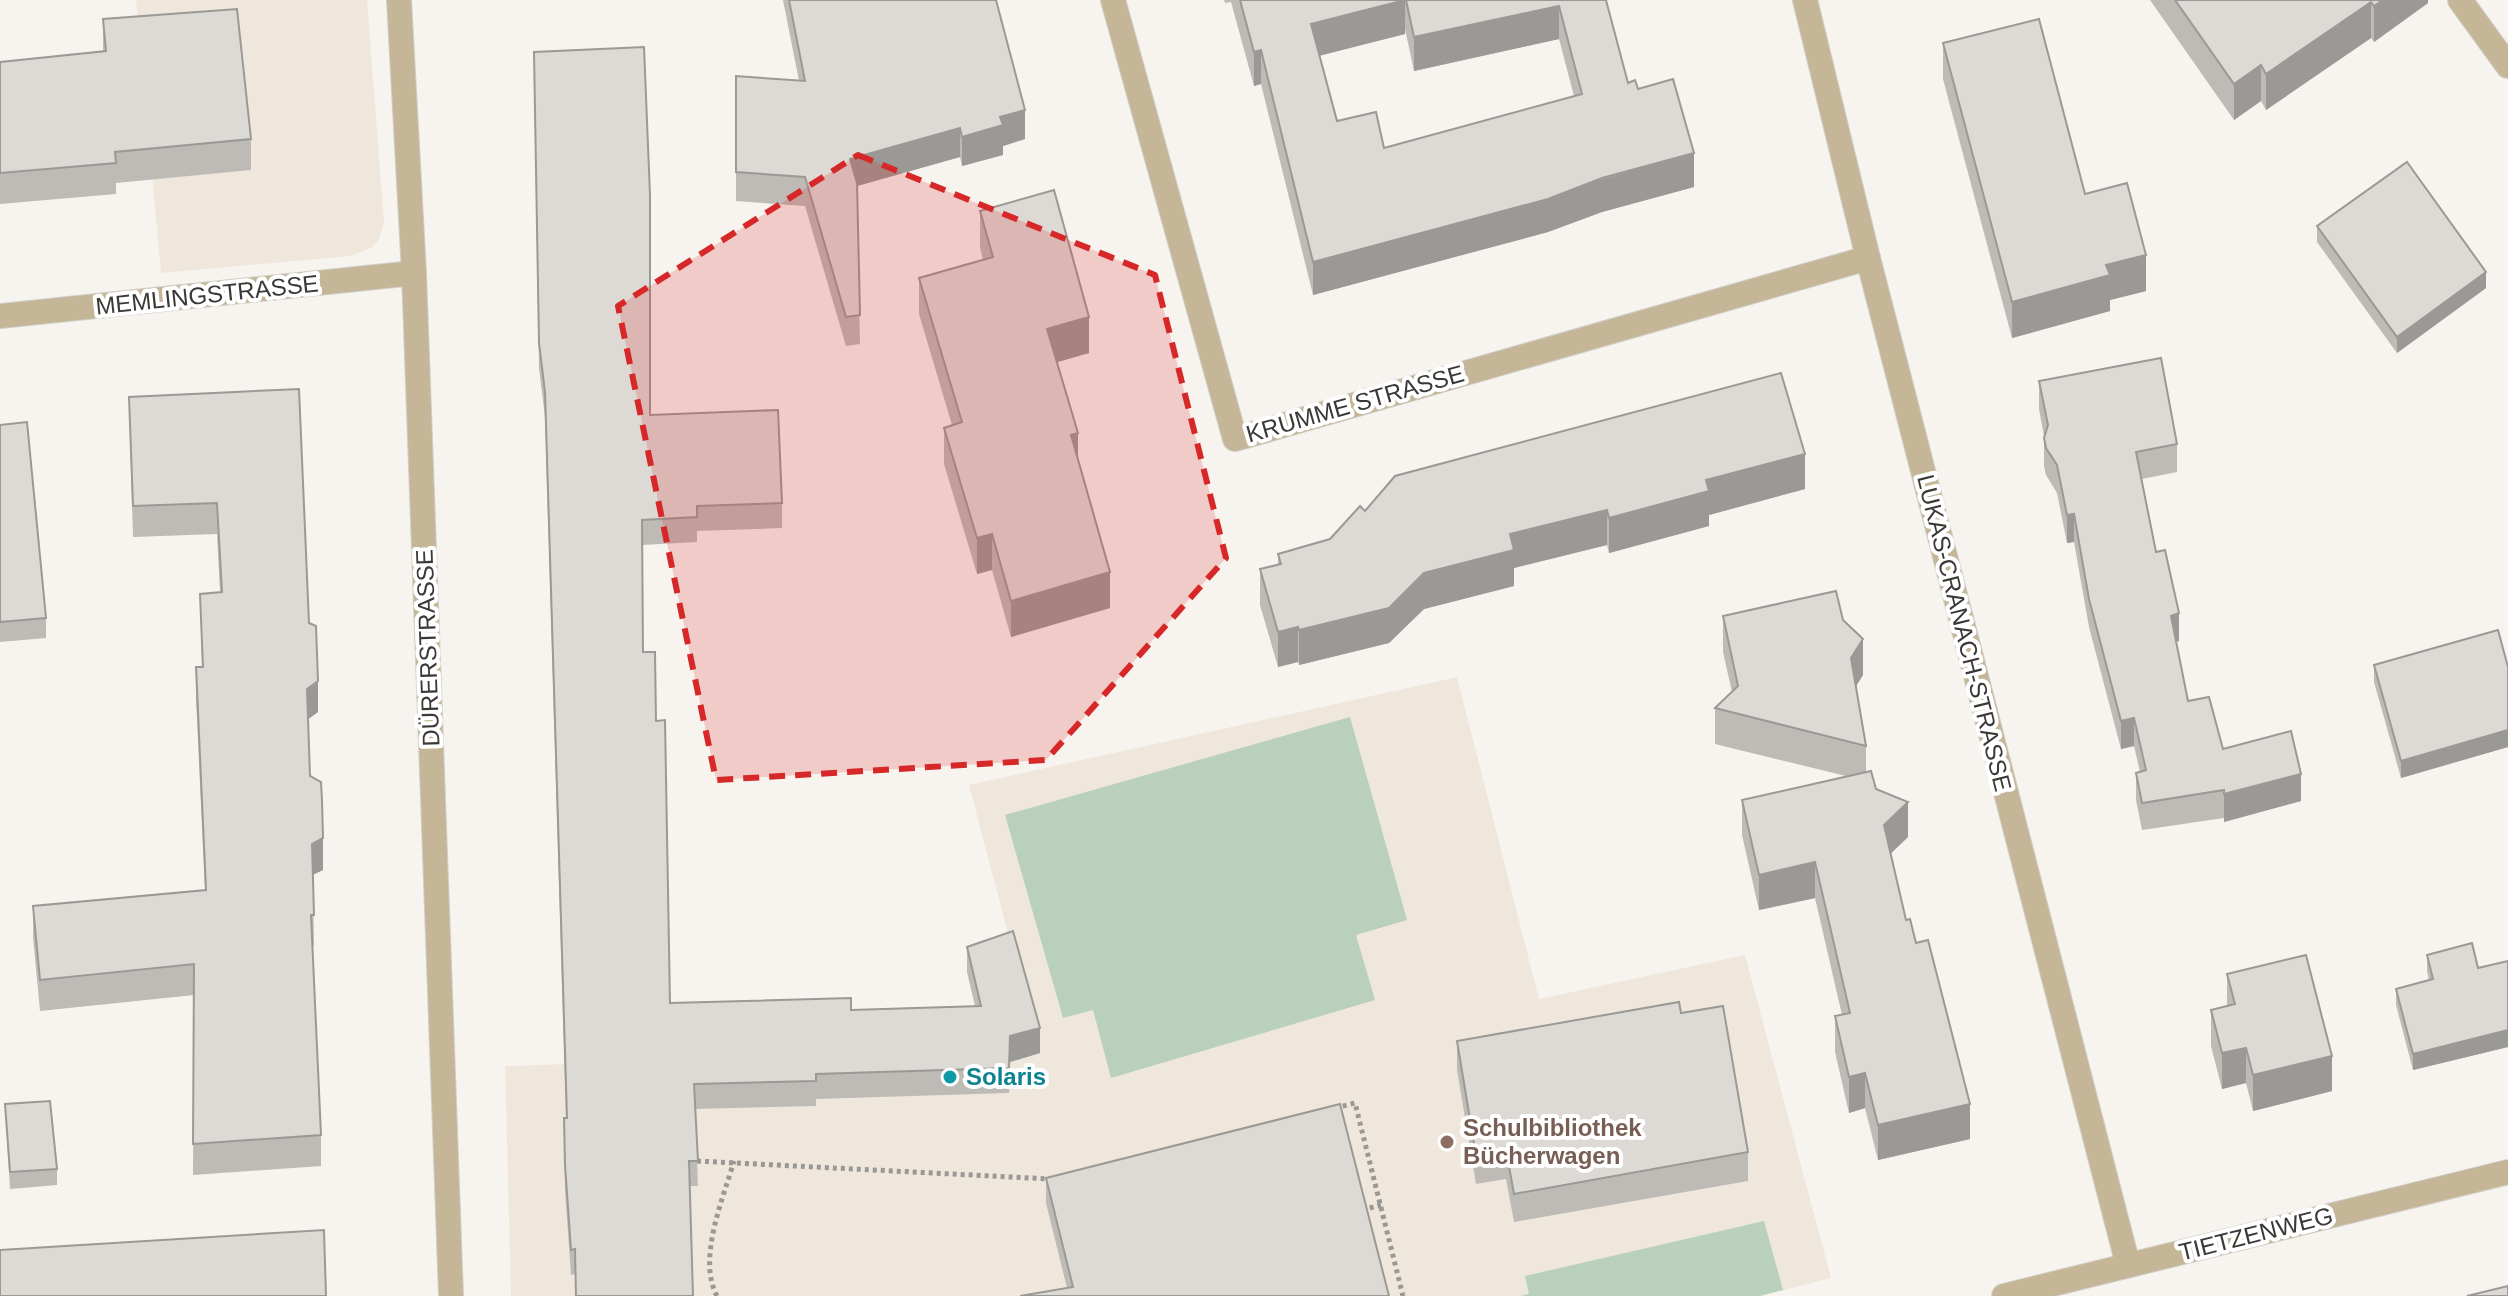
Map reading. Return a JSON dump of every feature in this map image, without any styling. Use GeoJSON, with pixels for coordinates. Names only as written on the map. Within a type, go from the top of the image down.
{"type":"FeatureCollection","features":[{"type":"Feature","properties":{"kind":"street","name":"DÜRERSTRASSE"},"geometry":{"type":"LineString","coordinates":[[399,0],[414,273],[451,1296]]}},
{"type":"Feature","properties":{"kind":"street","name":"KRUMME STRASSE"},"geometry":{"type":"LineString","coordinates":[[1113,0],[1235,439],[1868,258]]}},
{"type":"Feature","properties":{"kind":"street","name":"LUKAS-CRANACH-STRASSE"},"geometry":{"type":"LineString","coordinates":[[1805,0],[1868,258],[2128,1265]]}},
{"type":"Feature","properties":{"kind":"street"},"geometry":{"type":"LineString","coordinates":[[2460,0],[2508,66]]}},
{"type":"Feature","properties":{"kind":"street","name":"MEMLINGSTRASSE"},"geometry":{"type":"LineString","coordinates":[[0,316],[414,273]]}},
{"type":"Feature","properties":{"kind":"street","name":"TIETZENWEG"},"geometry":{"type":"LineString","coordinates":[[2004,1296],[2508,1172]]}},
{"type":"Feature","properties":{"kind":"path"},"geometry":{"type":"LineString","coordinates":[[1326,1111],[1355,1103],[1403,1296]]}},
{"type":"Feature","properties":{"kind":"path"},"geometry":{"type":"LineString","coordinates":[[697,1161],[1043,1181],[1058,1177]]}},
{"type":"Feature","properties":{"kind":"path"},"geometry":{"type":"LineString","coordinates":[[717,1296],[710,1240],[734,1161]]}},
{"type":"Feature","properties":{"kind":"path"},"geometry":{"type":"LineString","coordinates":[[1361,1211],[1381,1205]]}},
{"type":"Feature","properties":{"kind":"highlighted area"},"geometry":{"type":"Polygon","coordinates":[[[858,155],[1155,275],[1226,558],[1046,760],[716,780],[618,306],[858,155]]]}},
{"type":"Feature","properties":{"kind":"shaded area"},"geometry":{"type":"Polygon","coordinates":[[[136,0],[367,0],[384,223],[373,247],[351,256],[161,273],[136,0]]]}},
{"type":"Feature","properties":{"kind":"shaded area"},"geometry":{"type":"Polygon","coordinates":[[[1457,677],[1539,999],[1745,955],[1831,1278],[1760,1296],[511,1296],[505,1066],[1038,1048],[969,785],[1457,677]]]}},
{"type":"Feature","properties":{"kind":"green space"},"geometry":{"type":"Polygon","coordinates":[[[1350,717],[1407,920],[1356,935],[1375,1000],[1111,1078],[1093,1010],[1063,1018],[1005,815],[1350,717]]]}},
{"type":"Feature","properties":{"kind":"green space"},"geometry":{"type":"Polygon","coordinates":[[[1764,1221],[1783,1290],[1760,1296],[1520,1296],[1529,1294],[1525,1276],[1764,1221]]]}},
{"type":"Feature","properties":{"kind":"building"},"geometry":{"type":"Polygon","coordinates":[[[789,0],[996,0],[1025,110],[1000,117],[1003,125],[962,137],[960,128],[850,159],[857,183],[860,315],[846,317],[805,177],[736,172],[736,76],[805,81],[789,0]]]}},
{"type":"Feature","properties":{"kind":"building"},"geometry":{"type":"Polygon","coordinates":[[[1240,0],[1405,0],[1311,24],[1337,121],[1376,112],[1384,148],[1582,94],[1559,6],[1414,37],[1406,0],[1606,0],[1628,83],[1635,80],[1638,89],[1673,79],[1694,153],[1602,178],[1548,199],[1313,262],[1261,50],[1254,52],[1240,0]]]}},
{"type":"Feature","properties":{"kind":"building"},"geometry":{"type":"Polygon","coordinates":[[[2175,0],[2383,0],[2374,6],[2371,2],[2266,74],[2261,65],[2234,84],[2175,0]]]}},
{"type":"Feature","properties":{"kind":"building"},"geometry":{"type":"Polygon","coordinates":[[[237,9],[251,139],[115,152],[116,163],[0,173],[0,62],[106,51],[103,19],[237,9]]]}},
{"type":"Feature","properties":{"kind":"building"},"geometry":{"type":"Polygon","coordinates":[[[2039,19],[2085,194],[2127,183],[2146,255],[2106,265],[2110,275],[2012,302],[1943,43],[2039,19]]]}},
{"type":"Feature","properties":{"kind":"building"},"geometry":{"type":"Polygon","coordinates":[[[644,47],[650,195],[650,415],[778,410],[782,503],[697,506],[697,517],[642,520],[643,652],[655,652],[656,721],[665,720],[670,1003],[851,998],[851,1010],[981,1006],[967,947],[1013,931],[1040,1028],[1010,1036],[1009,1068],[816,1074],[816,1081],[694,1084],[698,1161],[689,1161],[693,1296],[576,1296],[575,1249],[571,1250],[565,1165],[564,1118],[567,1118],[545,392],[539,343],[534,52],[644,47]]]}},
{"type":"Feature","properties":{"kind":"building"},"geometry":{"type":"Polygon","coordinates":[[[2407,162],[2486,272],[2397,337],[2317,226],[2407,162]]]}},
{"type":"Feature","properties":{"kind":"building"},"geometry":{"type":"Polygon","coordinates":[[[1054,190],[1089,317],[1047,329],[1078,433],[1071,435],[1110,572],[1011,601],[992,534],[977,538],[944,428],[962,422],[919,278],[993,257],[980,211],[1054,190]]]}},
{"type":"Feature","properties":{"kind":"building"},"geometry":{"type":"Polygon","coordinates":[[[2161,358],[2177,444],[2136,452],[2156,552],[2165,550],[2179,613],[2171,616],[2188,701],[2209,697],[2223,749],[2291,731],[2301,774],[2224,794],[2224,790],[2142,803],[2136,773],[2146,770],[2134,718],[2121,721],[2089,599],[2074,514],[2067,515],[2057,465],[2046,448],[2044,438],[2048,425],[2039,381],[2161,358]]]}},
{"type":"Feature","properties":{"kind":"building"},"geometry":{"type":"Polygon","coordinates":[[[1781,373],[1805,454],[1706,480],[1709,491],[1609,518],[1607,510],[1510,534],[1514,550],[1424,573],[1389,608],[1299,630],[1298,627],[1278,632],[1260,569],[1281,564],[1278,554],[1330,539],[1360,506],[1365,511],[1395,476],[1781,373]]]}},
{"type":"Feature","properties":{"kind":"building"},"geometry":{"type":"Polygon","coordinates":[[[299,389],[309,623],[316,626],[318,681],[307,689],[310,776],[321,782],[322,800],[323,838],[312,844],[314,915],[311,915],[321,1135],[193,1144],[194,964],[40,980],[33,906],[206,890],[196,667],[203,667],[200,594],[222,592],[217,503],[133,506],[129,397],[299,389]]]}},
{"type":"Feature","properties":{"kind":"building"},"geometry":{"type":"Polygon","coordinates":[[[27,422],[46,618],[0,622],[0,425],[27,422]]]}},
{"type":"Feature","properties":{"kind":"building"},"geometry":{"type":"Polygon","coordinates":[[[1836,591],[1843,620],[1863,639],[1851,658],[1866,746],[1715,708],[1738,686],[1723,616],[1836,591]]]}},
{"type":"Feature","properties":{"kind":"building"},"geometry":{"type":"Polygon","coordinates":[[[2498,630],[2508,667],[2508,730],[2401,761],[2374,665],[2498,630]]]}},
{"type":"Feature","properties":{"kind":"building"},"geometry":{"type":"Polygon","coordinates":[[[1871,771],[1876,789],[1908,802],[1884,825],[1906,920],[1910,919],[1916,943],[1928,940],[1970,1104],[1878,1125],[1865,1073],[1849,1077],[1835,1016],[1850,1013],[1815,862],[1759,875],[1742,800],[1871,771]]]}},
{"type":"Feature","properties":{"kind":"building"},"geometry":{"type":"Polygon","coordinates":[[[2472,943],[2478,968],[2508,961],[2508,1030],[2413,1054],[2396,989],[2433,979],[2427,955],[2472,943]]]}},
{"type":"Feature","properties":{"kind":"building"},"geometry":{"type":"Polygon","coordinates":[[[2306,955],[2332,1056],[2253,1075],[2246,1048],[2222,1053],[2211,1010],[2235,1004],[2227,974],[2306,955]]]}},
{"type":"Feature","properties":{"kind":"building"},"geometry":{"type":"Polygon","coordinates":[[[1679,1002],[1681,1013],[1723,1006],[1748,1152],[1514,1194],[1506,1150],[1476,1155],[1457,1041],[1679,1002]]]}},
{"type":"Feature","properties":{"kind":"building"},"geometry":{"type":"Polygon","coordinates":[[[50,1101],[57,1169],[10,1172],[5,1104],[50,1101]]]}},
{"type":"Feature","properties":{"kind":"building"},"geometry":{"type":"Polygon","coordinates":[[[1340,1104],[1389,1296],[1020,1296],[1073,1287],[1046,1178],[1340,1104]]]}},
{"type":"Feature","properties":{"kind":"building"},"geometry":{"type":"Polygon","coordinates":[[[324,1230],[326,1296],[0,1296],[0,1250],[324,1230]]]}},
{"type":"Feature","properties":{"kind":"building"},"geometry":{"type":"Polygon","coordinates":[[[2508,1286],[2508,1296],[2467,1296],[2508,1286]]]}},
{"type":"Feature","properties":{"kind":"place","name":"Solaris"},"geometry":{"type":"Point","coordinates":[950,1077]}},
{"type":"Feature","properties":{"kind":"place","name":"Schulbibliothek Bücherwagen"},"geometry":{"type":"Point","coordinates":[1447,1142]}}]}
